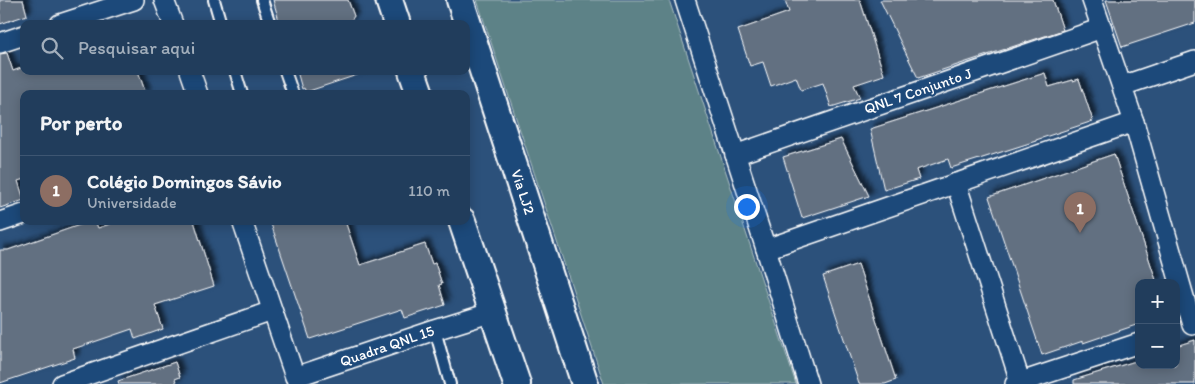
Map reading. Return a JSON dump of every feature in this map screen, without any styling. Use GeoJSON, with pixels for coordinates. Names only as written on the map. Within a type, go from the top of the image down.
{"type":"FeatureCollection","features":[{"type":"Feature","properties":{"kind":"main road"},"geometry":{"type":"LineString","coordinates":[[389,0],[396,20]]}},
{"type":"Feature","properties":{"kind":"main road","name":"Via LJ2"},"geometry":{"type":"LineString","coordinates":[[460,0],[467,20]]}},
{"type":"Feature","properties":{"kind":"main road","name":"Via LJ2"},"geometry":{"type":"LineString","coordinates":[[470,31],[585,384]]}},
{"type":"Feature","properties":{"kind":"main road"},"geometry":{"type":"LineString","coordinates":[[413,75],[419,90]]}},
{"type":"Feature","properties":{"kind":"main road"},"geometry":{"type":"LineString","coordinates":[[463,225],[517,384]]}},
{"type":"Feature","properties":{"kind":"street"},"geometry":{"type":"LineString","coordinates":[[72,20],[134,0]]}},
{"type":"Feature","properties":{"kind":"street"},"geometry":{"type":"LineString","coordinates":[[164,0],[172,20]]}},
{"type":"Feature","properties":{"kind":"street"},"geometry":{"type":"LineString","coordinates":[[686,0],[808,384]]}},
{"type":"Feature","properties":{"kind":"street"},"geometry":{"type":"LineString","coordinates":[[1092,0],[1134,122],[1188,326]]}},
{"type":"Feature","properties":{"kind":"street","name":"QNL 7 Conjunto J"},"geometry":{"type":"LineString","coordinates":[[735,154],[1102,28]]}},
{"type":"Feature","properties":{"kind":"street"},"geometry":{"type":"LineString","coordinates":[[0,43],[20,37]]}},
{"type":"Feature","properties":{"kind":"street"},"geometry":{"type":"LineString","coordinates":[[1122,86],[1195,61]]}},
{"type":"Feature","properties":{"kind":"street"},"geometry":{"type":"LineString","coordinates":[[191,75],[197,90]]}},
{"type":"Feature","properties":{"kind":"street"},"geometry":{"type":"LineString","coordinates":[[766,249],[1134,122]]}},
{"type":"Feature","properties":{"kind":"street"},"geometry":{"type":"LineString","coordinates":[[956,183],[1019,383],[1135,344]]}},
{"type":"Feature","properties":{"kind":"street"},"geometry":{"type":"LineString","coordinates":[[0,222],[20,215]]}},
{"type":"Feature","properties":{"kind":"street","name":"Quadra QNL 15"},"geometry":{"type":"LineString","coordinates":[[243,225],[294,381],[435,330],[493,312]]}},
{"type":"Feature","properties":{"kind":"street"},"geometry":{"type":"LineString","coordinates":[[62,384],[272,311]]}},
{"type":"Feature","properties":{"kind":"lane"},"geometry":{"type":"LineString","coordinates":[[214,0],[220,20]]}},
{"type":"Feature","properties":{"kind":"lane"},"geometry":{"type":"LineString","coordinates":[[262,0],[269,20]]}},
{"type":"Feature","properties":{"kind":"lane"},"geometry":{"type":"LineString","coordinates":[[236,75],[241,90]]}},
{"type":"Feature","properties":{"kind":"lane"},"geometry":{"type":"LineString","coordinates":[[286,75],[292,90]]}},
{"type":"Feature","properties":{"kind":"lane"},"geometry":{"type":"LineString","coordinates":[[435,330],[450,384]]}},
{"type":"Feature","properties":{"kind":"green space"},"geometry":{"type":"Polygon","coordinates":[[[477,0],[669,0],[796,384],[604,384],[477,0]]]}},
{"type":"Feature","properties":{"kind":"building"},"geometry":{"type":"Polygon","coordinates":[[[0,0],[23,0],[27,15],[0,24],[0,0]]]}},
{"type":"Feature","properties":{"kind":"building"},"geometry":{"type":"Polygon","coordinates":[[[273,0],[348,0],[354,16],[352,20],[279,20],[273,0]]]}},
{"type":"Feature","properties":{"kind":"building"},"geometry":{"type":"Polygon","coordinates":[[[785,0],[860,0],[884,75],[854,85],[860,98],[831,107],[823,83],[801,90],[796,77],[771,86],[763,62],[750,66],[738,30],[789,12],[785,0]]]}},
{"type":"Feature","properties":{"kind":"building"},"geometry":{"type":"Polygon","coordinates":[[[880,0],[1053,0],[1063,30],[918,78],[880,0]]]}},
{"type":"Feature","properties":{"kind":"building"},"geometry":{"type":"Polygon","coordinates":[[[1106,0],[1195,0],[1195,23],[1122,47],[1106,0]]]}},
{"type":"Feature","properties":{"kind":"building"},"geometry":{"type":"Polygon","coordinates":[[[7,53],[13,71],[20,68],[20,75],[139,75],[145,90],[20,90],[20,180],[18,181],[20,201],[0,208],[0,54],[7,53]]]}},
{"type":"Feature","properties":{"kind":"building"},"geometry":{"type":"Polygon","coordinates":[[[1045,73],[1049,87],[1079,79],[1093,121],[951,168],[948,159],[916,170],[919,179],[884,190],[870,129],[1045,73]]]}},
{"type":"Feature","properties":{"kind":"building"},"geometry":{"type":"Polygon","coordinates":[[[298,75],[357,75],[312,90],[302,89],[298,75]]]}},
{"type":"Feature","properties":{"kind":"building"},"geometry":{"type":"Polygon","coordinates":[[[841,139],[869,196],[802,218],[783,157],[841,139]]]}},
{"type":"Feature","properties":{"kind":"building"},"geometry":{"type":"Polygon","coordinates":[[[1114,154],[1156,279],[1135,279],[1135,325],[1042,355],[989,197],[1114,154]]]}},
{"type":"Feature","properties":{"kind":"building"},"geometry":{"type":"Polygon","coordinates":[[[80,225],[97,225],[98,228],[107,225],[195,225],[214,286],[155,305],[163,329],[135,339],[132,329],[73,349],[75,358],[0,383],[0,250],[8,250],[80,225]]]}},
{"type":"Feature","properties":{"kind":"building"},"geometry":{"type":"Polygon","coordinates":[[[271,225],[346,225],[360,265],[425,244],[432,264],[435,263],[442,284],[439,285],[445,305],[405,318],[402,309],[310,339],[271,225]]]}},
{"type":"Feature","properties":{"kind":"building"},"geometry":{"type":"Polygon","coordinates":[[[858,264],[896,380],[885,384],[859,384],[823,276],[858,264]]]}},
{"type":"Feature","properties":{"kind":"building"},"geometry":{"type":"Polygon","coordinates":[[[1195,340],[1195,384],[1074,384],[1074,380],[1135,361],[1135,369],[1180,369],[1180,345],[1195,340]]]}},
{"type":"Feature","properties":{"kind":"building"},"geometry":{"type":"Polygon","coordinates":[[[175,362],[180,377],[175,379],[177,384],[119,384],[118,381],[175,362]]]}},
{"type":"Feature","properties":{"kind":"place","name":"Colégio Domingos Sávio"},"geometry":{"type":"Point","coordinates":[1080,233]}}]}
